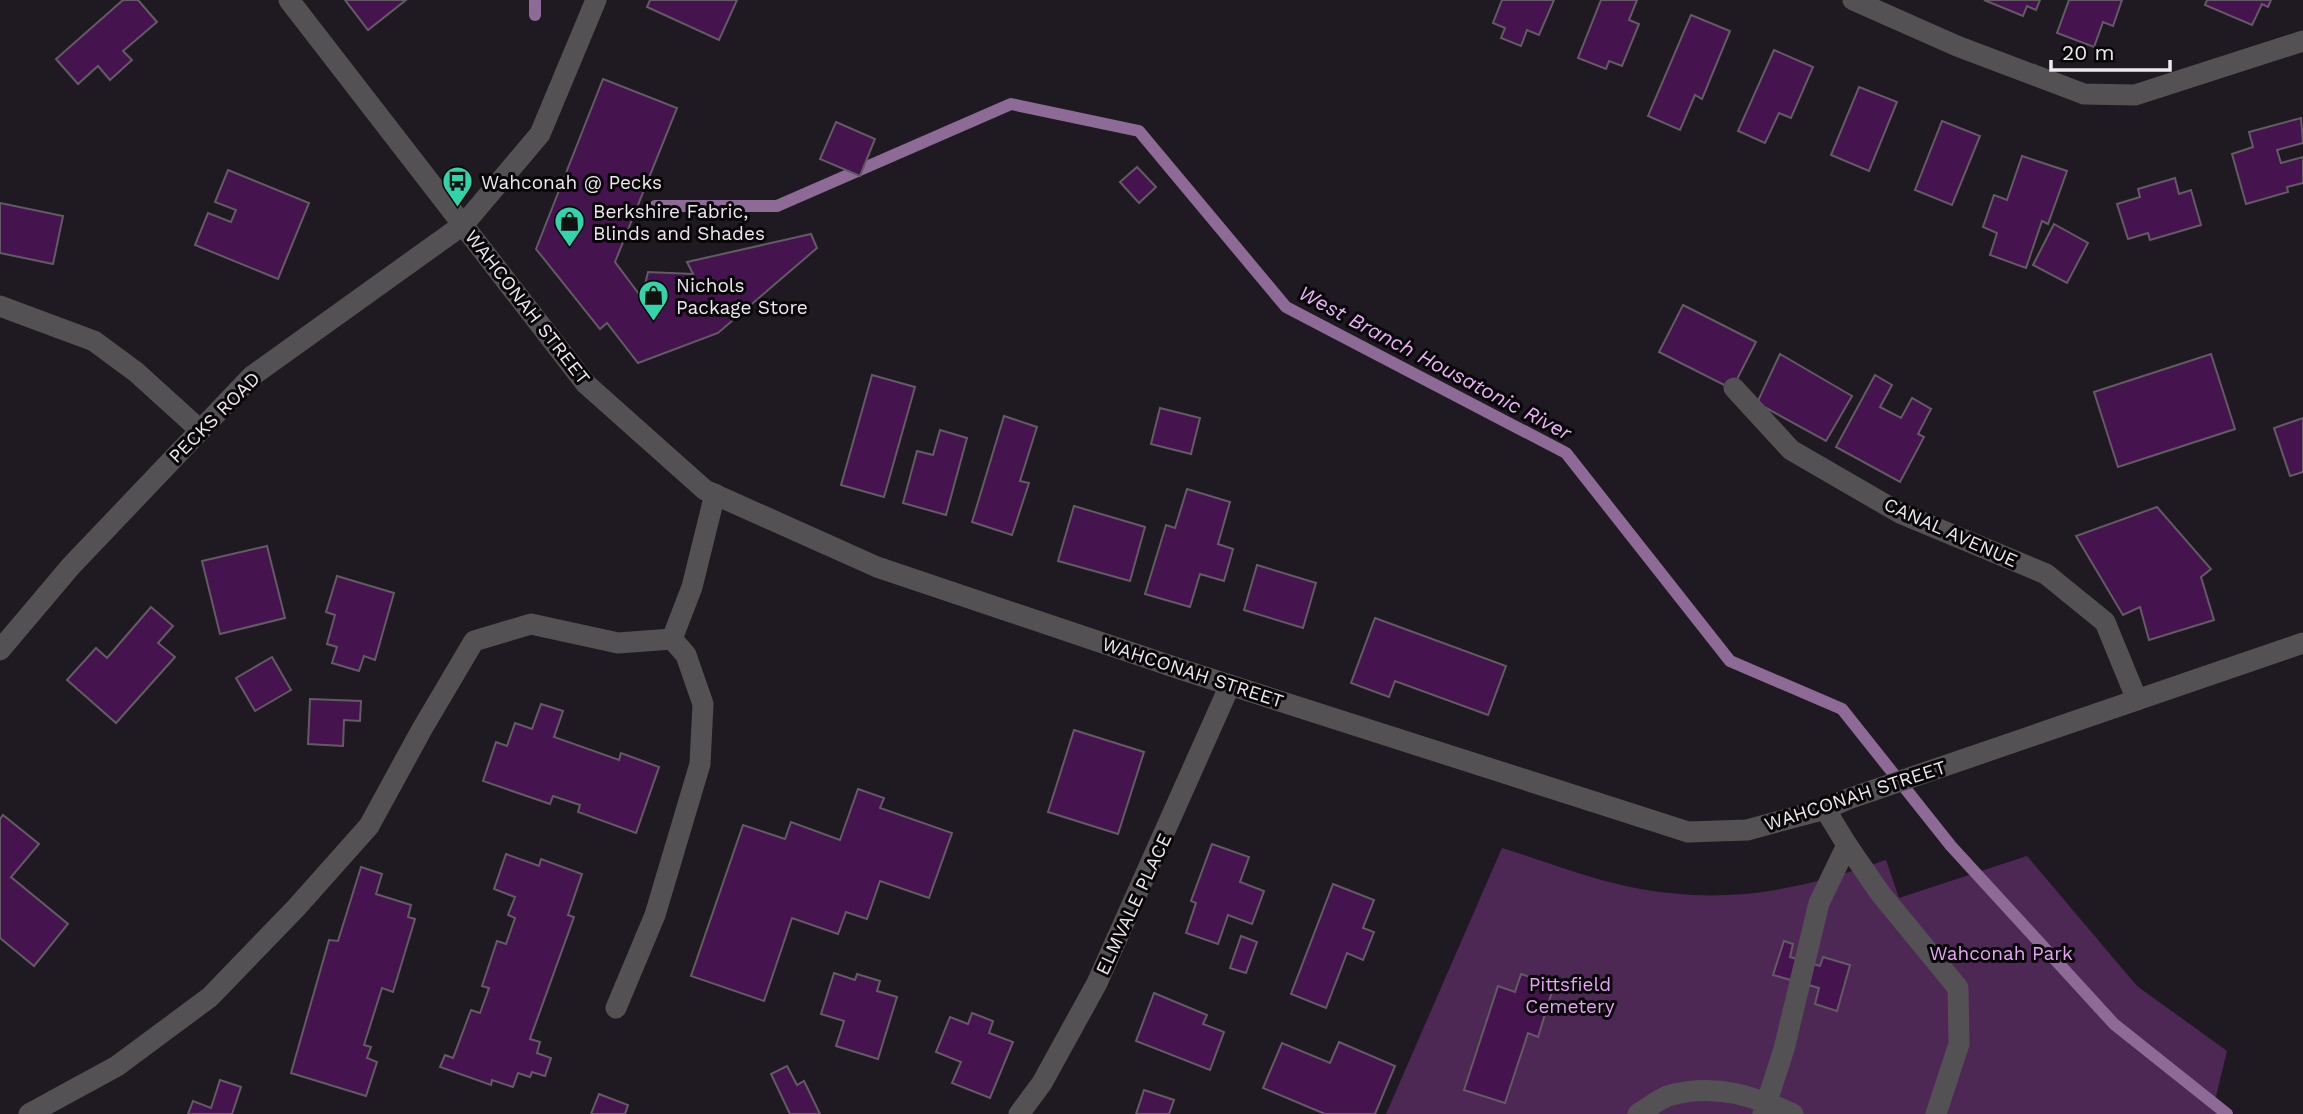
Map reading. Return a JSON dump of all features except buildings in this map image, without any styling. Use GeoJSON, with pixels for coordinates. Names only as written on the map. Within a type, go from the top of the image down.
{"type":"FeatureCollection","features":[{"type":"Feature","properties":{"kind":"street","name":"WAHCONAH STREET"},"geometry":{"type":"LineString","coordinates":[[289,0],[586,384],[705,490],[877,566],[1230,685],[1688,832],[1747,830],[1825,809],[1847,799],[2303,643]]}},
{"type":"Feature","properties":{"kind":"street","name":"PECKS ROAD"},"geometry":{"type":"LineString","coordinates":[[0,650],[71,566],[252,376],[464,224],[540,134],[596,0]]}},
{"type":"Feature","properties":{"kind":"street"},"geometry":{"type":"LineString","coordinates":[[1853,0],[1957,46],[2084,94],[2135,95],[2303,41]]}},
{"type":"Feature","properties":{"kind":"street"},"geometry":{"type":"LineString","coordinates":[[0,306],[94,341],[136,372],[200,430]]}},
{"type":"Feature","properties":{"kind":"street","name":"CANAL AVENUE"},"geometry":{"type":"LineString","coordinates":[[1734,388],[1791,450],[1900,513],[2046,574],[2105,622],[2137,700]]}},
{"type":"Feature","properties":{"kind":"street"},"geometry":{"type":"LineString","coordinates":[[672,639],[692,587],[715,494]]}},
{"type":"Feature","properties":{"kind":"street"},"geometry":{"type":"LineString","coordinates":[[29,1114],[117,1066],[210,996],[296,908],[369,826],[474,641],[531,624],[618,643],[672,639]]}},
{"type":"Feature","properties":{"kind":"street"},"geometry":{"type":"LineString","coordinates":[[616,1008],[654,915],[700,764],[703,704],[686,654],[672,639]]}},
{"type":"Feature","properties":{"kind":"street","name":"ELMVALE PLACE"},"geometry":{"type":"LineString","coordinates":[[1019,1114],[1042,1083],[1097,983],[1230,685]]}},
{"type":"Feature","properties":{"kind":"street"},"geometry":{"type":"LineString","coordinates":[[1825,809],[1880,893],[1958,988],[1959,1044],[1936,1114]]}},
{"type":"Feature","properties":{"kind":"street"},"geometry":{"type":"LineString","coordinates":[[1765,1108],[1784,1049],[1819,903],[1847,845]]}},
{"type":"Feature","properties":{"kind":"street"},"geometry":{"type":"LineString","coordinates":[[1638,1114],[1670,1095],[1702,1091],[1734,1091],[1765,1108],[1793,1114]]}},
{"type":"Feature","properties":{"kind":"green space","name":"Pittsfield Cemetery"},"geometry":{"type":"Polygon","coordinates":[[[1502,848],[1630,887],[1697,895],[1729,895],[1790,887],[1886,860],[1899,898],[2027,856],[2137,986],[2227,1051],[2213,1109],[2218,1114],[1386,1114],[1502,848]]]}},
{"type":"Feature","properties":{"kind":"waterway","name":"West Branch Housatonic River"},"geometry":{"type":"LineString","coordinates":[[535,0],[535,15]]}},
{"type":"Feature","properties":{"kind":"waterway","name":"West Branch Housatonic River"},"geometry":{"type":"LineString","coordinates":[[655,206],[777,206],[1011,104],[1139,131],[1286,307],[1566,453],[1730,661],[1842,709],[1951,846],[2114,1024],[2227,1114]]}},
{"type":"Feature","properties":{"kind":"place","name":"Wahconah @ Pecks"},"geometry":{"type":"Point","coordinates":[458,209]}},
{"type":"Feature","properties":{"kind":"place","name":"Berkshire Fabric, Blinds and Shades"},"geometry":{"type":"Point","coordinates":[570,249]}},
{"type":"Feature","properties":{"kind":"place","name":"Nichols Package Store"},"geometry":{"type":"Point","coordinates":[653,323]}},
{"type":"Feature","properties":{"kind":"park label","name":"Wahconah Park"},"geometry":{"type":"Point","coordinates":[2001,953]}}]}
